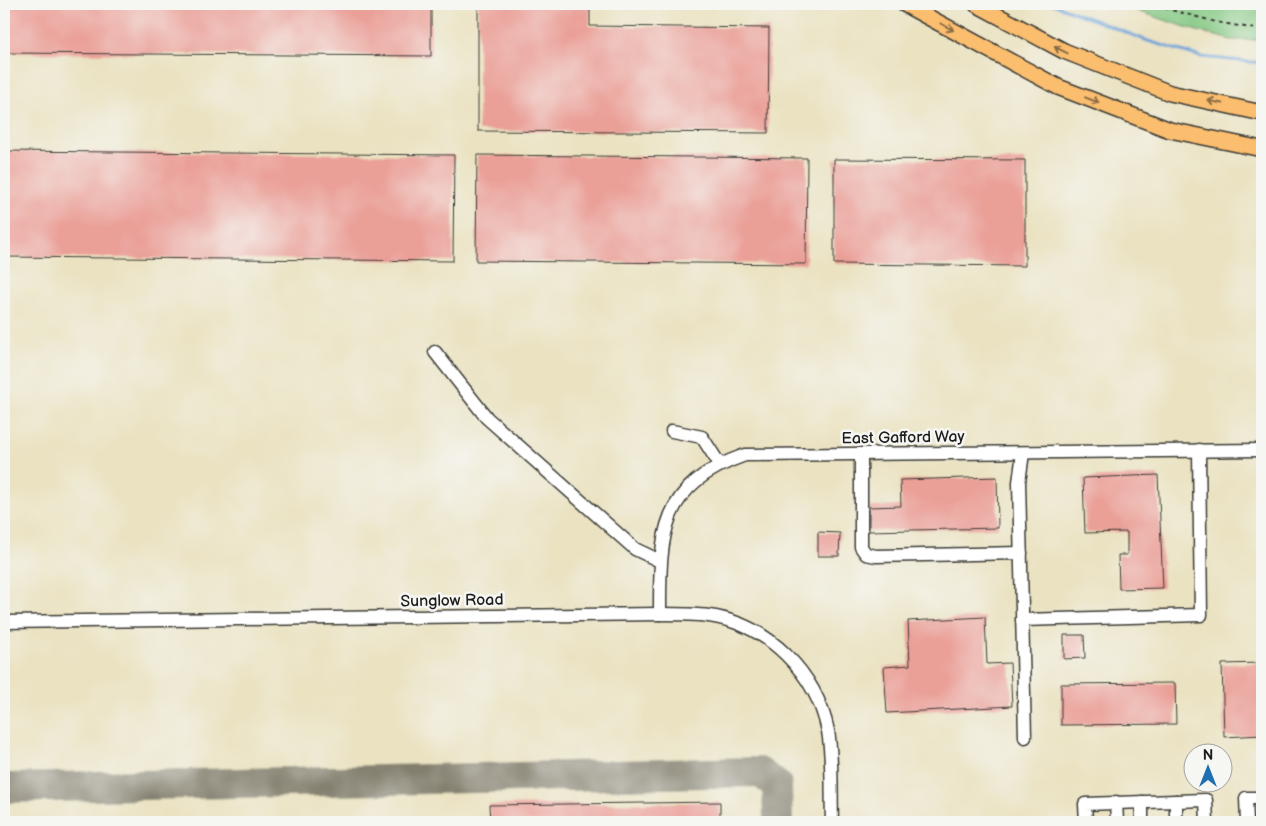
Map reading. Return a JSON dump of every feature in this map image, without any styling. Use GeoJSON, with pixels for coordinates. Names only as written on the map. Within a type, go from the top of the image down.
{"type":"FeatureCollection","features":[{"type":"Feature","properties":{"kind":"main road"},"geometry":{"type":"LineString","coordinates":[[904,4],[1058,87],[1170,130],[1262,149]]}},
{"type":"Feature","properties":{"kind":"main road"},"geometry":{"type":"LineString","coordinates":[[976,4],[1064,51],[1162,89],[1262,113]]}},
{"type":"Feature","properties":{"kind":"street"},"geometry":{"type":"LineString","coordinates":[[435,352],[487,418],[635,549],[660,561]]}},
{"type":"Feature","properties":{"kind":"street"},"geometry":{"type":"LineString","coordinates":[[672,431],[702,437],[720,465]]}},
{"type":"Feature","properties":{"kind":"street"},"geometry":{"type":"LineString","coordinates":[[1022,620],[1201,615],[1199,450]]}},
{"type":"Feature","properties":{"kind":"street","name":"East Gafford Way"},"geometry":{"type":"LineString","coordinates":[[660,614],[660,561],[665,529],[680,498],[703,474],[744,455],[1262,450]]}},
{"type":"Feature","properties":{"kind":"street"},"geometry":{"type":"LineString","coordinates":[[1023,453],[1019,482],[1024,737]]}},
{"type":"Feature","properties":{"kind":"street"},"geometry":{"type":"LineString","coordinates":[[861,454],[861,547],[866,554],[1021,553]]}},
{"type":"Feature","properties":{"kind":"street","name":"Sunglow Road"},"geometry":{"type":"LineString","coordinates":[[4,622],[660,614],[709,616],[733,621],[754,630],[771,641],[788,656],[807,682],[823,715],[830,746],[832,822]]}},
{"type":"Feature","properties":{"kind":"street"},"geometry":{"type":"LineString","coordinates":[[1247,822],[1246,798],[1262,798]]}},
{"type":"Feature","properties":{"kind":"street"},"geometry":{"type":"LineString","coordinates":[[1086,822],[1086,804],[1206,800],[1207,822]]}},
{"type":"Feature","properties":{"kind":"street"},"geometry":{"type":"LineString","coordinates":[[1176,801],[1176,822]]}},
{"type":"Feature","properties":{"kind":"street"},"geometry":{"type":"LineString","coordinates":[[1116,802],[1117,822]]}},
{"type":"Feature","properties":{"kind":"street"},"geometry":{"type":"LineString","coordinates":[[1142,802],[1142,822]]}},
{"type":"Feature","properties":{"kind":"path"},"geometry":{"type":"LineString","coordinates":[[1149,4],[1216,22],[1262,30]]}},
{"type":"Feature","properties":{"kind":"green space"},"geometry":{"type":"Polygon","coordinates":[[[1117,4],[1262,4],[1262,40],[1231,40],[1197,31],[1117,4]]]}},
{"type":"Feature","properties":{"kind":"building"},"geometry":{"type":"Polygon","coordinates":[[[4,4],[431,5],[431,56],[4,53],[4,4]]]}},
{"type":"Feature","properties":{"kind":"building"},"geometry":{"type":"Polygon","coordinates":[[[478,4],[590,4],[590,26],[769,28],[768,133],[478,131],[478,4]]]}},
{"type":"Feature","properties":{"kind":"building"},"geometry":{"type":"Polygon","coordinates":[[[4,151],[454,155],[453,261],[4,257],[4,151]]]}},
{"type":"Feature","properties":{"kind":"building"},"geometry":{"type":"Polygon","coordinates":[[[477,155],[807,158],[806,264],[476,261],[477,155]]]}},
{"type":"Feature","properties":{"kind":"building"},"geometry":{"type":"Polygon","coordinates":[[[834,159],[1025,160],[1025,266],[834,264],[834,159]]]}},
{"type":"Feature","properties":{"kind":"building"},"geometry":{"type":"Polygon","coordinates":[[[1158,475],[1163,588],[1119,589],[1118,555],[1127,555],[1127,532],[1085,533],[1083,478],[1158,475]]]}},
{"type":"Feature","properties":{"kind":"building"},"geometry":{"type":"Polygon","coordinates":[[[997,477],[998,528],[869,531],[869,507],[901,506],[900,480],[997,477]]]}},
{"type":"Feature","properties":{"kind":"building"},"geometry":{"type":"Polygon","coordinates":[[[818,532],[840,533],[839,556],[818,556],[818,532]]]}},
{"type":"Feature","properties":{"kind":"building"},"geometry":{"type":"Polygon","coordinates":[[[985,617],[987,664],[1010,663],[1012,706],[887,713],[884,667],[910,665],[908,621],[985,617]]]}},
{"type":"Feature","properties":{"kind":"building"},"geometry":{"type":"Polygon","coordinates":[[[1064,635],[1084,635],[1085,658],[1064,659],[1064,635]]]}},
{"type":"Feature","properties":{"kind":"building"},"geometry":{"type":"Polygon","coordinates":[[[1262,663],[1262,735],[1224,737],[1222,664],[1262,663]]]}},
{"type":"Feature","properties":{"kind":"building"},"geometry":{"type":"Polygon","coordinates":[[[1175,683],[1176,724],[1061,725],[1061,684],[1175,683]]]}},
{"type":"Feature","properties":{"kind":"building"},"geometry":{"type":"Polygon","coordinates":[[[720,802],[720,822],[490,822],[489,805],[720,802]]]}},
{"type":"Feature","properties":{"kind":"waterway"},"geometry":{"type":"LineString","coordinates":[[1053,4],[1148,41],[1201,57],[1262,63]]}},
{"type":"Feature","properties":{"kind":"taxiway"},"geometry":{"type":"LineString","coordinates":[[4,788],[759,772],[777,785],[778,822]]}}]}
